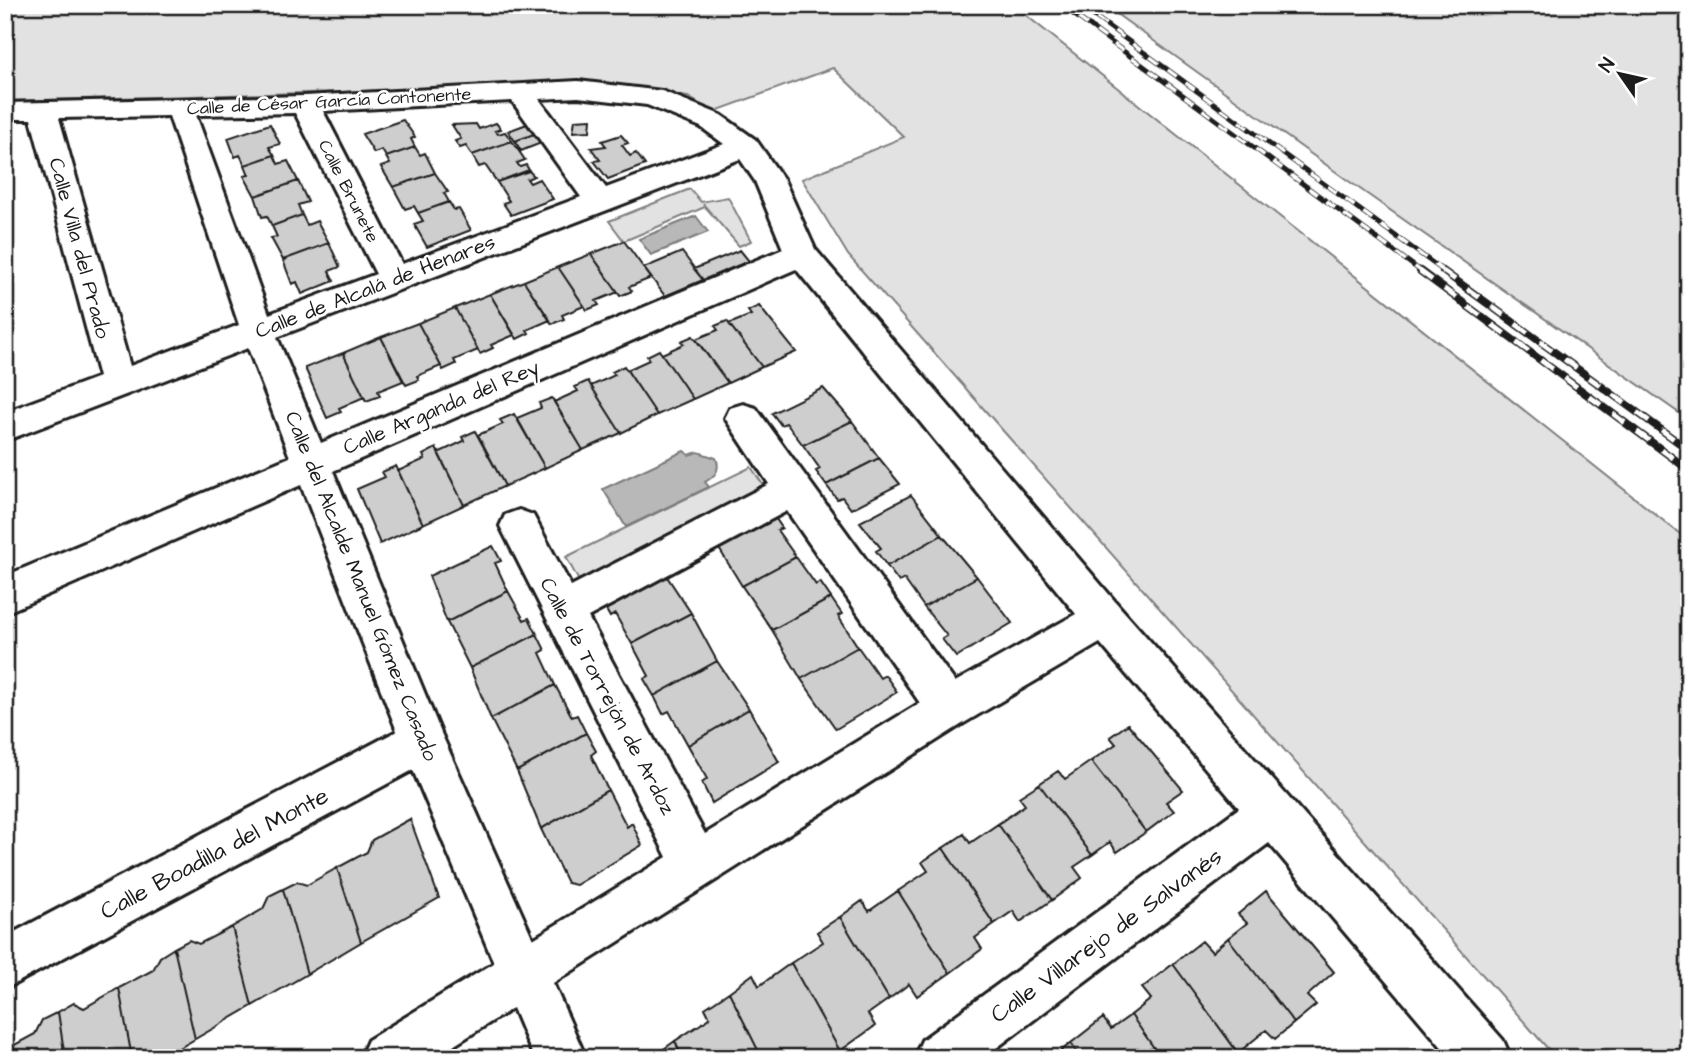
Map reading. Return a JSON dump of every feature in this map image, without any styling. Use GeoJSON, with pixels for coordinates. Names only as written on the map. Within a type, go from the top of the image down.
{"type":"FeatureCollection","features":[{"type":"Feature","properties":{"kind":"street","name":"Calle de César García Contonente"},"geometry":{"type":"LineString","coordinates":[[5,111],[305,104],[578,89],[652,97],[710,121],[746,146]]}},
{"type":"Feature","properties":{"kind":"street"},"geometry":{"type":"LineString","coordinates":[[519,92],[599,200]]}},
{"type":"Feature","properties":{"kind":"street","name":"Calle Brunete"},"geometry":{"type":"LineString","coordinates":[[305,104],[394,279]]}},
{"type":"Feature","properties":{"kind":"street","name":"Calle del Alcalde Manuel Gómez Casado"},"geometry":{"type":"LineString","coordinates":[[180,108],[258,331],[313,462],[423,741],[560,1058]]}},
{"type":"Feature","properties":{"kind":"street","name":"Calle Villa del Prado"},"geometry":{"type":"LineString","coordinates":[[43,110],[118,385]]}},
{"type":"Feature","properties":{"kind":"street"},"geometry":{"type":"LineString","coordinates":[[746,146],[769,180],[801,254],[1105,619],[1485,1058]]}},
{"type":"Feature","properties":{"kind":"street","name":"Calle de Alcalá de Henares"},"geometry":{"type":"LineString","coordinates":[[5,427],[746,146]]}},
{"type":"Feature","properties":{"kind":"street","name":"Calle Arganda del Rey"},"geometry":{"type":"LineString","coordinates":[[5,595],[801,254]]}},
{"type":"Feature","properties":{"kind":"street"},"geometry":{"type":"LineString","coordinates":[[743,418],[949,709]]}},
{"type":"Feature","properties":{"kind":"street"},"geometry":{"type":"LineString","coordinates":[[563,610],[794,489]]}},
{"type":"Feature","properties":{"kind":"street","name":"Calle de Torrejón de Ardoz"},"geometry":{"type":"LineString","coordinates":[[519,526],[696,867]]}},
{"type":"Feature","properties":{"kind":"street"},"geometry":{"type":"LineString","coordinates":[[386,1058],[949,709],[1105,619]]}},
{"type":"Feature","properties":{"kind":"street","name":"Calle Boadilla del Monte"},"geometry":{"type":"LineString","coordinates":[[5,964],[423,741]]}},
{"type":"Feature","properties":{"kind":"street","name":"Calle Villarejo de Salvanés"},"geometry":{"type":"LineString","coordinates":[[940,1058],[1272,812]]}},
{"type":"Feature","properties":{"kind":"shaded area"},"geometry":{"type":"Polygon","coordinates":[[[5,5],[1013,5],[1689,541],[1689,1058],[1556,1058],[848,255],[802,179],[904,137],[833,68],[713,112],[688,97],[607,85],[5,101],[5,5]]]}},
{"type":"Feature","properties":{"kind":"shaded area"},"geometry":{"type":"Polygon","coordinates":[[[1104,5],[1689,5],[1689,420],[1350,182],[1104,5]]]}},
{"type":"Feature","properties":{"kind":"shaded area"},"geometry":{"type":"Polygon","coordinates":[[[690,189],[701,202],[728,197],[751,241],[739,246],[703,204],[705,207],[624,241],[609,221],[690,189]]]}},
{"type":"Feature","properties":{"kind":"shaded area"},"geometry":{"type":"Polygon","coordinates":[[[696,216],[708,232],[651,255],[639,239],[696,216]]]}},
{"type":"Feature","properties":{"kind":"shaded area"},"geometry":{"type":"Polygon","coordinates":[[[684,451],[689,455],[698,452],[716,458],[716,472],[705,482],[709,487],[626,527],[603,489],[684,451]]]}},
{"type":"Feature","properties":{"kind":"shaded area"},"geometry":{"type":"Polygon","coordinates":[[[751,467],[766,489],[580,583],[566,557],[751,467]]]}},
{"type":"Feature","properties":{"kind":"building"},"geometry":{"type":"Polygon","coordinates":[[[591,119],[590,131],[573,132],[575,120],[591,119]]]}},
{"type":"Feature","properties":{"kind":"building"},"geometry":{"type":"Polygon","coordinates":[[[403,120],[415,137],[411,139],[415,147],[386,157],[382,150],[374,153],[362,134],[403,120]]]}},
{"type":"Feature","properties":{"kind":"building"},"geometry":{"type":"Polygon","coordinates":[[[496,123],[501,129],[495,131],[498,134],[505,132],[512,141],[472,155],[466,146],[460,148],[455,141],[461,139],[452,125],[476,124],[479,129],[496,123]]]}},
{"type":"Feature","properties":{"kind":"building"},"geometry":{"type":"Polygon","coordinates":[[[270,124],[280,144],[269,147],[274,155],[245,165],[240,155],[235,157],[228,138],[270,124]]]}},
{"type":"Feature","properties":{"kind":"building"},"geometry":{"type":"Polygon","coordinates":[[[527,124],[534,134],[515,141],[508,131],[527,124]]]}},
{"type":"Feature","properties":{"kind":"building"},"geometry":{"type":"Polygon","coordinates":[[[534,134],[541,143],[521,151],[515,141],[534,134]]]}},
{"type":"Feature","properties":{"kind":"building"},"geometry":{"type":"Polygon","coordinates":[[[621,135],[628,143],[622,145],[630,156],[636,153],[645,165],[608,179],[594,161],[600,160],[591,148],[606,146],[602,141],[621,135]]]}},
{"type":"Feature","properties":{"kind":"building"},"geometry":{"type":"Polygon","coordinates":[[[512,141],[525,160],[517,163],[520,167],[526,165],[529,170],[497,182],[485,165],[479,167],[472,155],[512,141]]]}},
{"type":"Feature","properties":{"kind":"building"},"geometry":{"type":"Polygon","coordinates":[[[415,147],[420,155],[425,153],[435,173],[393,187],[381,167],[390,164],[386,157],[415,147]]]}},
{"type":"Feature","properties":{"kind":"building"},"geometry":{"type":"Polygon","coordinates":[[[274,155],[278,164],[288,161],[298,181],[255,196],[244,176],[249,175],[245,165],[274,155]]]}},
{"type":"Feature","properties":{"kind":"building"},"geometry":{"type":"Polygon","coordinates":[[[529,171],[534,176],[527,179],[530,183],[539,179],[553,199],[511,215],[503,203],[509,201],[497,182],[529,171]]]}},
{"type":"Feature","properties":{"kind":"building"},"geometry":{"type":"Polygon","coordinates":[[[435,173],[448,192],[444,193],[449,202],[418,213],[414,206],[405,209],[393,187],[435,173]]]}},
{"type":"Feature","properties":{"kind":"building"},"geometry":{"type":"Polygon","coordinates":[[[298,181],[308,202],[298,205],[302,215],[272,226],[267,216],[262,217],[255,196],[298,181]]]}},
{"type":"Feature","properties":{"kind":"building"},"geometry":{"type":"Polygon","coordinates":[[[449,202],[454,210],[459,209],[471,230],[427,247],[414,224],[423,221],[418,213],[449,202]]]}},
{"type":"Feature","properties":{"kind":"building"},"geometry":{"type":"Polygon","coordinates":[[[302,215],[307,225],[317,221],[329,243],[283,260],[271,238],[277,237],[272,226],[302,215]]]}},
{"type":"Feature","properties":{"kind":"building"},"geometry":{"type":"Polygon","coordinates":[[[624,241],[651,278],[629,287],[632,291],[620,296],[591,254],[624,241]]]}},
{"type":"Feature","properties":{"kind":"building"},"geometry":{"type":"Polygon","coordinates":[[[329,243],[340,267],[329,271],[334,281],[302,294],[297,282],[292,284],[283,260],[329,243]]]}},
{"type":"Feature","properties":{"kind":"building"},"geometry":{"type":"Polygon","coordinates":[[[740,250],[749,261],[703,280],[694,269],[740,250]]]}},
{"type":"Feature","properties":{"kind":"building"},"geometry":{"type":"Polygon","coordinates":[[[682,252],[703,280],[665,296],[644,268],[682,252]]]}},
{"type":"Feature","properties":{"kind":"building"},"geometry":{"type":"Polygon","coordinates":[[[591,254],[618,292],[596,301],[599,305],[587,310],[558,267],[591,254]]]}},
{"type":"Feature","properties":{"kind":"building"},"geometry":{"type":"Polygon","coordinates":[[[558,267],[584,306],[562,315],[564,319],[552,324],[524,281],[558,267]]]}},
{"type":"Feature","properties":{"kind":"building"},"geometry":{"type":"Polygon","coordinates":[[[524,281],[550,320],[527,330],[529,333],[517,339],[490,294],[524,281]]]}},
{"type":"Feature","properties":{"kind":"building"},"geometry":{"type":"Polygon","coordinates":[[[490,294],[514,335],[491,345],[493,348],[480,354],[455,308],[490,294]]]}},
{"type":"Feature","properties":{"kind":"building"},"geometry":{"type":"Polygon","coordinates":[[[759,306],[796,352],[762,367],[729,324],[751,315],[748,311],[759,306]]]}},
{"type":"Feature","properties":{"kind":"building"},"geometry":{"type":"Polygon","coordinates":[[[455,308],[478,350],[454,360],[456,364],[443,370],[418,323],[455,308]]]}},
{"type":"Feature","properties":{"kind":"building"},"geometry":{"type":"Polygon","coordinates":[[[727,321],[762,367],[728,383],[696,339],[718,330],[715,326],[727,321]]]}},
{"type":"Feature","properties":{"kind":"building"},"geometry":{"type":"Polygon","coordinates":[[[418,323],[441,366],[417,376],[419,380],[406,385],[381,337],[418,323]]]}},
{"type":"Feature","properties":{"kind":"building"},"geometry":{"type":"Polygon","coordinates":[[[693,336],[728,383],[693,399],[662,354],[684,344],[681,341],[693,336]]]}},
{"type":"Feature","properties":{"kind":"building"},"geometry":{"type":"Polygon","coordinates":[[[381,337],[403,381],[378,391],[380,396],[366,401],[343,353],[381,337]]]}},
{"type":"Feature","properties":{"kind":"building"},"geometry":{"type":"Polygon","coordinates":[[[659,350],[693,399],[657,415],[627,370],[649,360],[647,356],[659,350]]]}},
{"type":"Feature","properties":{"kind":"building"},"geometry":{"type":"Polygon","coordinates":[[[343,353],[364,397],[339,408],[341,412],[327,418],[305,368],[343,353]]]}},
{"type":"Feature","properties":{"kind":"building"},"geometry":{"type":"Polygon","coordinates":[[[624,366],[657,415],[621,433],[591,386],[615,375],[612,372],[624,366]]]}},
{"type":"Feature","properties":{"kind":"building"},"geometry":{"type":"Polygon","coordinates":[[[588,381],[621,433],[583,450],[554,402],[578,391],[575,387],[588,381]]]}},
{"type":"Feature","properties":{"kind":"building"},"geometry":{"type":"Polygon","coordinates":[[[823,388],[852,421],[803,445],[786,423],[781,425],[772,413],[823,388]]]}},
{"type":"Feature","properties":{"kind":"building"},"geometry":{"type":"Polygon","coordinates":[[[552,398],[583,450],[545,468],[517,418],[541,408],[539,403],[552,398]]]}},
{"type":"Feature","properties":{"kind":"building"},"geometry":{"type":"Polygon","coordinates":[[[514,414],[545,468],[505,486],[478,435],[503,424],[500,420],[514,414]]]}},
{"type":"Feature","properties":{"kind":"building"},"geometry":{"type":"Polygon","coordinates":[[[852,421],[879,458],[826,485],[816,471],[820,469],[803,445],[852,421]]]}},
{"type":"Feature","properties":{"kind":"building"},"geometry":{"type":"Polygon","coordinates":[[[475,431],[505,486],[464,505],[438,453],[464,441],[462,437],[475,431]]]}},
{"type":"Feature","properties":{"kind":"building"},"geometry":{"type":"Polygon","coordinates":[[[436,448],[464,505],[423,524],[398,471],[425,459],[423,455],[436,448]]]}},
{"type":"Feature","properties":{"kind":"building"},"geometry":{"type":"Polygon","coordinates":[[[879,458],[900,484],[851,509],[842,497],[837,499],[826,485],[879,458]]]}},
{"type":"Feature","properties":{"kind":"building"},"geometry":{"type":"Polygon","coordinates":[[[396,466],[423,524],[380,544],[357,489],[385,477],[382,472],[396,466]]]}},
{"type":"Feature","properties":{"kind":"building"},"geometry":{"type":"Polygon","coordinates":[[[911,495],[942,535],[887,566],[876,551],[881,548],[860,522],[911,495]]]}},
{"type":"Feature","properties":{"kind":"building"},"geometry":{"type":"Polygon","coordinates":[[[772,513],[782,528],[777,530],[796,557],[742,586],[715,542],[772,513]]]}},
{"type":"Feature","properties":{"kind":"building"},"geometry":{"type":"Polygon","coordinates":[[[942,535],[977,577],[924,607],[904,579],[899,582],[887,566],[942,535]]]}},
{"type":"Feature","properties":{"kind":"building"},"geometry":{"type":"Polygon","coordinates":[[[493,546],[501,561],[495,563],[508,591],[447,622],[429,576],[493,546]]]}},
{"type":"Feature","properties":{"kind":"building"},"geometry":{"type":"Polygon","coordinates":[[[796,557],[816,585],[820,582],[831,598],[772,630],[742,586],[796,557]]]}},
{"type":"Feature","properties":{"kind":"building"},"geometry":{"type":"Polygon","coordinates":[[[662,569],[691,613],[632,644],[615,614],[610,617],[601,601],[662,569]]]}},
{"type":"Feature","properties":{"kind":"building"},"geometry":{"type":"Polygon","coordinates":[[[977,577],[1012,623],[956,657],[942,639],[947,636],[924,607],[977,577]]]}},
{"type":"Feature","properties":{"kind":"building"},"geometry":{"type":"Polygon","coordinates":[[[508,591],[524,620],[529,618],[537,634],[470,668],[447,622],[508,591]]]}},
{"type":"Feature","properties":{"kind":"building"},"geometry":{"type":"Polygon","coordinates":[[[831,598],[842,614],[838,616],[858,647],[801,679],[772,630],[831,598]]]}},
{"type":"Feature","properties":{"kind":"building"},"geometry":{"type":"Polygon","coordinates":[[[691,613],[717,661],[654,696],[644,679],[649,676],[632,644],[691,613]]]}},
{"type":"Feature","properties":{"kind":"building"},"geometry":{"type":"Polygon","coordinates":[[[537,634],[545,650],[540,653],[555,685],[491,719],[470,668],[537,634]]]}},
{"type":"Feature","properties":{"kind":"building"},"geometry":{"type":"Polygon","coordinates":[[[858,647],[880,678],[885,675],[897,692],[836,729],[801,679],[858,647]]]}},
{"type":"Feature","properties":{"kind":"building"},"geometry":{"type":"Polygon","coordinates":[[[717,661],[749,709],[688,745],[669,711],[663,714],[654,696],[717,661]]]}},
{"type":"Feature","properties":{"kind":"building"},"geometry":{"type":"Polygon","coordinates":[[[555,685],[572,717],[577,715],[586,733],[517,771],[491,719],[555,685]]]}},
{"type":"Feature","properties":{"kind":"building"},"geometry":{"type":"Polygon","coordinates":[[[749,709],[779,762],[712,803],[702,783],[707,779],[688,745],[749,709]]]}},
{"type":"Feature","properties":{"kind":"building"},"geometry":{"type":"Polygon","coordinates":[[[1128,724],[1183,790],[1166,802],[1174,811],[1146,832],[1091,761],[1116,744],[1110,737],[1128,724]]]}},
{"type":"Feature","properties":{"kind":"building"},"geometry":{"type":"Polygon","coordinates":[[[586,733],[596,751],[591,755],[608,790],[541,829],[517,771],[586,733]]]}},
{"type":"Feature","properties":{"kind":"building"},"geometry":{"type":"Polygon","coordinates":[[[1091,761],[1146,832],[1117,852],[1110,842],[1092,855],[1039,784],[1058,771],[1065,779],[1091,761]]]}},
{"type":"Feature","properties":{"kind":"building"},"geometry":{"type":"Polygon","coordinates":[[[1039,784],[1092,855],[1074,867],[1082,878],[1052,900],[998,824],[1025,805],[1019,797],[1039,784]]]}},
{"type":"Feature","properties":{"kind":"building"},"geometry":{"type":"Polygon","coordinates":[[[608,790],[627,827],[632,823],[642,845],[576,885],[567,883],[541,829],[608,790]]]}},
{"type":"Feature","properties":{"kind":"building"},"geometry":{"type":"Polygon","coordinates":[[[410,819],[439,898],[361,942],[337,868],[367,852],[372,840],[410,819]]]}},
{"type":"Feature","properties":{"kind":"building"},"geometry":{"type":"Polygon","coordinates":[[[998,824],[1052,900],[1020,922],[1013,911],[994,924],[943,848],[964,834],[970,843],[998,824]]]}},
{"type":"Feature","properties":{"kind":"building"},"geometry":{"type":"Polygon","coordinates":[[[943,848],[994,924],[975,938],[982,949],[950,973],[898,891],[928,871],[922,862],[943,848]]]}},
{"type":"Feature","properties":{"kind":"building"},"geometry":{"type":"Polygon","coordinates":[[[337,868],[361,942],[307,974],[283,889],[297,882],[307,885],[337,868]]]}},
{"type":"Feature","properties":{"kind":"building"},"geometry":{"type":"Polygon","coordinates":[[[283,889],[307,974],[252,1006],[232,927],[263,909],[269,896],[283,889]]]}},
{"type":"Feature","properties":{"kind":"building"},"geometry":{"type":"Polygon","coordinates":[[[898,891],[950,973],[917,996],[909,984],[889,999],[840,917],[862,901],[869,911],[898,891]]]}},
{"type":"Feature","properties":{"kind":"building"},"geometry":{"type":"Polygon","coordinates":[[[1266,891],[1334,972],[1307,996],[1316,1005],[1294,1023],[1228,938],[1247,923],[1238,914],[1266,891]]]}},
{"type":"Feature","properties":{"kind":"building"},"geometry":{"type":"Polygon","coordinates":[[[840,917],[889,999],[868,1014],[875,1026],[840,1051],[791,963],[823,942],[817,932],[840,917]]]}},
{"type":"Feature","properties":{"kind":"building"},"geometry":{"type":"Polygon","coordinates":[[[232,927],[252,1006],[195,1039],[174,948],[189,940],[199,944],[232,927]]]}},
{"type":"Feature","properties":{"kind":"building"},"geometry":{"type":"Polygon","coordinates":[[[1228,938],[1294,1023],[1275,1039],[1266,1030],[1238,1053],[1173,964],[1202,941],[1212,952],[1228,938]]]}},
{"type":"Feature","properties":{"kind":"building"},"geometry":{"type":"Polygon","coordinates":[[[174,948],[195,1039],[162,1058],[132,1058],[119,988],[153,970],[160,957],[174,948]]]}},
{"type":"Feature","properties":{"kind":"building"},"geometry":{"type":"Polygon","coordinates":[[[791,963],[840,1051],[831,1058],[762,1058],[729,992],[753,974],[759,986],[791,963]]]}},
{"type":"Feature","properties":{"kind":"building"},"geometry":{"type":"Polygon","coordinates":[[[1173,964],[1238,1053],[1233,1058],[1161,1058],[1131,1015],[1151,999],[1142,988],[1173,964]]]}},
{"type":"Feature","properties":{"kind":"building"},"geometry":{"type":"Polygon","coordinates":[[[119,988],[132,1058],[65,1058],[58,1012],[74,1003],[84,1008],[119,988]]]}},
{"type":"Feature","properties":{"kind":"building"},"geometry":{"type":"Polygon","coordinates":[[[729,992],[762,1058],[682,1058],[675,1041],[710,1018],[705,1008],[729,992]]]}},
{"type":"Feature","properties":{"kind":"building"},"geometry":{"type":"Polygon","coordinates":[[[58,1012],[65,1058],[5,1058],[5,1050],[35,1034],[42,1020],[58,1012]]]}},
{"type":"Feature","properties":{"kind":"building"},"geometry":{"type":"Polygon","coordinates":[[[1131,1015],[1161,1058],[1080,1058],[1071,1043],[1103,1018],[1111,1029],[1131,1015]]]}},
{"type":"Feature","properties":{"kind":"building"},"geometry":{"type":"Polygon","coordinates":[[[675,1041],[682,1058],[651,1058],[675,1041]]]}},
{"type":"Feature","properties":{"kind":"building"},"geometry":{"type":"Polygon","coordinates":[[[1071,1043],[1080,1058],[1052,1058],[1071,1043]]]}},
{"type":"Feature","properties":{"kind":"railway"},"geometry":{"type":"LineString","coordinates":[[1061,5],[1422,272]]}},
{"type":"Feature","properties":{"kind":"railway"},"geometry":{"type":"LineString","coordinates":[[1079,5],[1445,272]]}},
{"type":"Feature","properties":{"kind":"railway"},"geometry":{"type":"LineString","coordinates":[[1420,271],[1689,470]]}},
{"type":"Feature","properties":{"kind":"railway"},"geometry":{"type":"LineString","coordinates":[[1443,271],[1689,450]]}}]}
